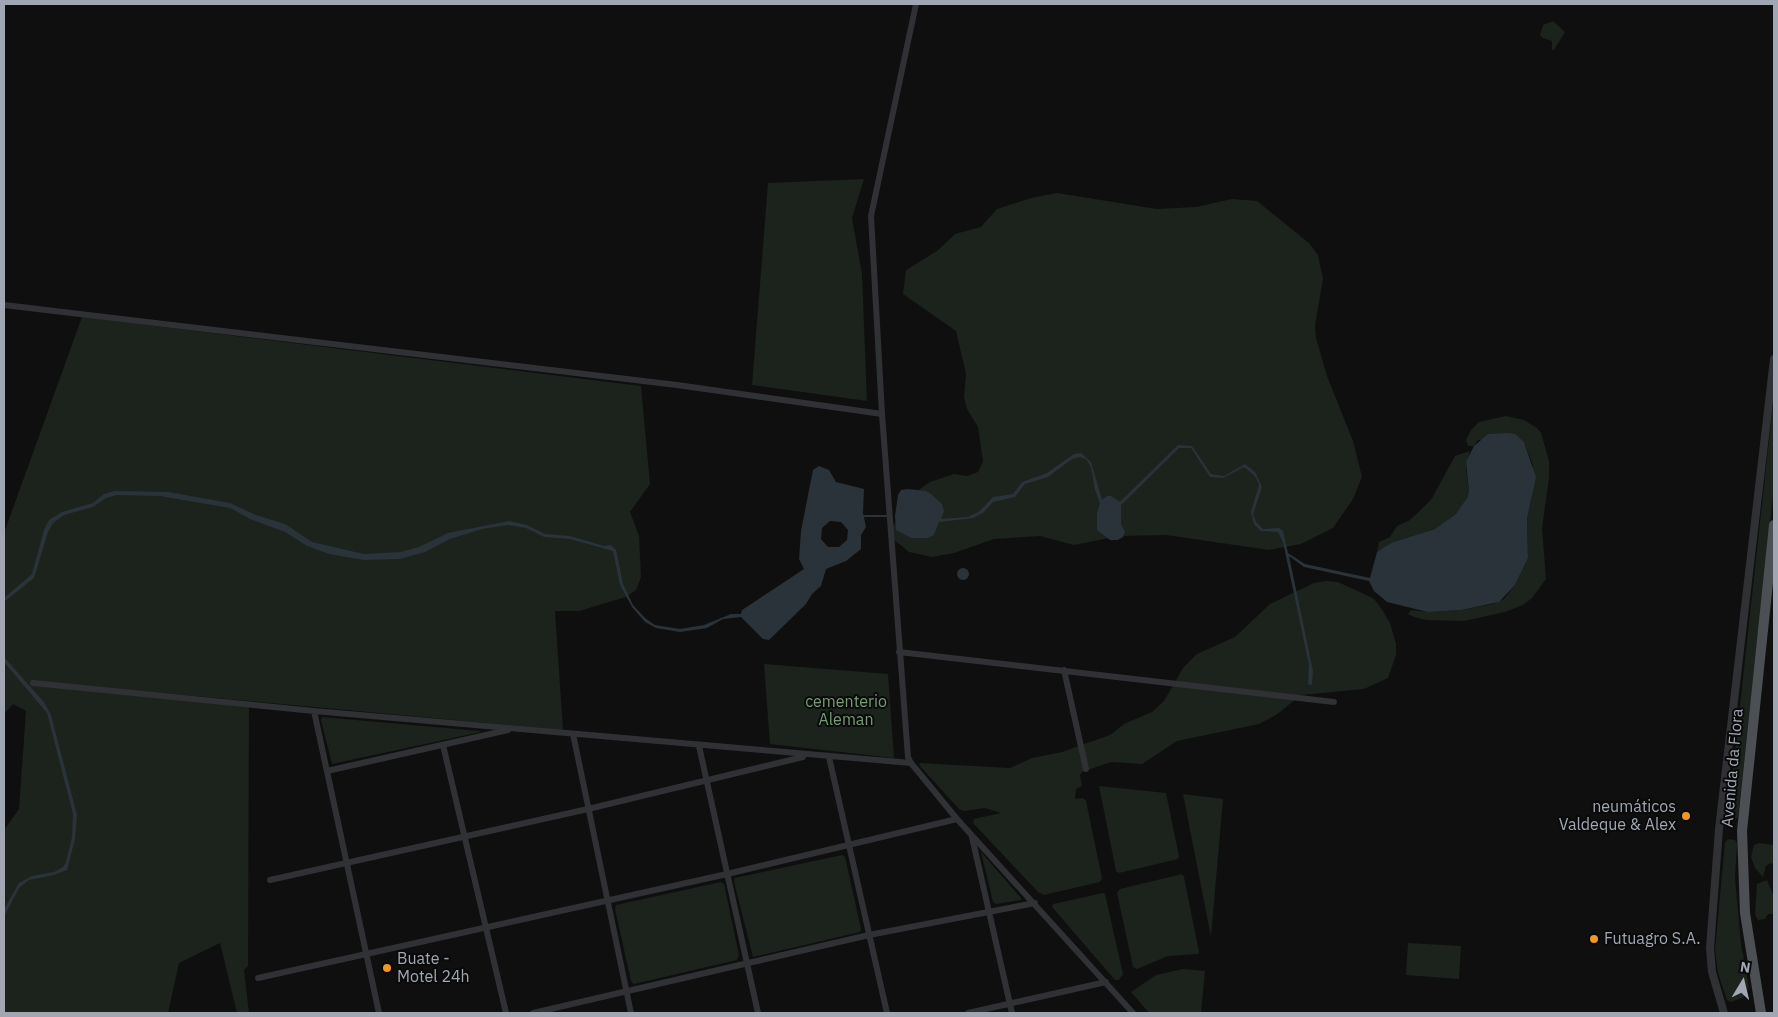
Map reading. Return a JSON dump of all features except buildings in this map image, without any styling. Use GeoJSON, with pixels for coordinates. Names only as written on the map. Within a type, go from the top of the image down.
{"type":"FeatureCollection","features":[{"type":"Feature","properties":{"kind":"main road","name":"Avenida da Flora"},"geometry":{"type":"LineString","coordinates":[[1761,1013],[1745,913],[1742,831],[1774,525]]}},
{"type":"Feature","properties":{"kind":"street"},"geometry":{"type":"LineString","coordinates":[[916,4],[871,216],[882,414],[908,758],[957,819],[1133,1013]]}},
{"type":"Feature","properties":{"kind":"street"},"geometry":{"type":"LineString","coordinates":[[4,305],[667,384],[882,414]]}},
{"type":"Feature","properties":{"kind":"street"},"geometry":{"type":"LineString","coordinates":[[1724,1013],[1712,972],[1710,948],[1719,829],[1774,359]]}},
{"type":"Feature","properties":{"kind":"street"},"geometry":{"type":"LineString","coordinates":[[899,652],[1334,702]]}},
{"type":"Feature","properties":{"kind":"street"},"geometry":{"type":"LineString","coordinates":[[1064,670],[1086,769]]}},
{"type":"Feature","properties":{"kind":"street"},"geometry":{"type":"LineString","coordinates":[[33,683],[314,711],[911,764]]}},
{"type":"Feature","properties":{"kind":"street"},"geometry":{"type":"LineString","coordinates":[[314,711],[379,1013]]}},
{"type":"Feature","properties":{"kind":"street"},"geometry":{"type":"LineString","coordinates":[[327,772],[515,729]]}},
{"type":"Feature","properties":{"kind":"street"},"geometry":{"type":"LineString","coordinates":[[573,734],[631,1013]]}},
{"type":"Feature","properties":{"kind":"street"},"geometry":{"type":"LineString","coordinates":[[443,745],[506,1013]]}},
{"type":"Feature","properties":{"kind":"street"},"geometry":{"type":"LineString","coordinates":[[699,746],[758,1013]]}},
{"type":"Feature","properties":{"kind":"street"},"geometry":{"type":"LineString","coordinates":[[270,880],[588,810],[809,755]]}},
{"type":"Feature","properties":{"kind":"street"},"geometry":{"type":"LineString","coordinates":[[829,757],[887,1013]]}},
{"type":"Feature","properties":{"kind":"street"},"geometry":{"type":"LineString","coordinates":[[258,978],[727,874],[957,819]]}},
{"type":"Feature","properties":{"kind":"street"},"geometry":{"type":"LineString","coordinates":[[972,836],[1012,1013]]}},
{"type":"Feature","properties":{"kind":"street"},"geometry":{"type":"LineString","coordinates":[[533,1013],[869,935],[1035,903]]}},
{"type":"Feature","properties":{"kind":"street"},"geometry":{"type":"LineString","coordinates":[[968,1013],[1106,982]]}},
{"type":"Feature","properties":{"kind":"green space"},"geometry":{"type":"Polygon","coordinates":[[[1553,21],[1565,32],[1554,50],[1552,50],[1552,41],[1540,35],[1543,25],[1553,21]]]}},
{"type":"Feature","properties":{"kind":"green space"},"geometry":{"type":"Polygon","coordinates":[[[864,179],[852,218],[862,274],[867,401],[752,385],[768,183],[864,179]]]}},
{"type":"Feature","properties":{"kind":"green space"},"geometry":{"type":"Polygon","coordinates":[[[1057,193],[1157,209],[1196,207],[1232,199],[1257,201],[1309,243],[1318,255],[1323,279],[1315,326],[1316,338],[1327,376],[1353,441],[1362,477],[1353,499],[1333,528],[1301,544],[1269,550],[1166,535],[1119,536],[1074,545],[1040,536],[994,539],[954,553],[932,557],[909,552],[893,539],[893,527],[898,517],[911,497],[920,489],[930,482],[954,474],[967,476],[978,472],[983,461],[978,427],[967,409],[964,397],[966,374],[956,331],[903,294],[906,270],[937,251],[955,234],[981,227],[997,209],[1031,198],[1057,193]]]}},
{"type":"Feature","properties":{"kind":"green space"},"geometry":{"type":"Polygon","coordinates":[[[82,317],[641,386],[650,484],[630,512],[639,536],[641,577],[636,590],[626,597],[579,611],[555,611],[563,730],[65,684],[249,707],[248,966],[244,970],[249,1013],[237,1013],[220,943],[179,963],[168,1013],[4,1013],[4,830],[19,809],[26,711],[13,704],[4,714],[4,533],[82,317]]]}},
{"type":"Feature","properties":{"kind":"green space"},"geometry":{"type":"Polygon","coordinates":[[[1774,395],[1774,486],[1738,817],[1734,821],[1730,820],[1728,815],[1774,395]]]}},
{"type":"Feature","properties":{"kind":"green space"},"geometry":{"type":"Polygon","coordinates":[[[1506,416],[1524,420],[1537,428],[1541,433],[1549,461],[1549,478],[1542,528],[1546,579],[1532,598],[1523,605],[1505,612],[1464,621],[1426,620],[1414,617],[1408,614],[1411,610],[1428,612],[1461,610],[1493,604],[1504,599],[1515,585],[1528,558],[1527,519],[1531,502],[1533,465],[1524,442],[1478,440],[1474,446],[1468,446],[1466,440],[1471,430],[1479,422],[1506,416]]]}},
{"type":"Feature","properties":{"kind":"green space"},"geometry":{"type":"Polygon","coordinates":[[[1470,451],[1466,469],[1469,491],[1465,503],[1456,514],[1441,527],[1393,542],[1377,552],[1379,542],[1390,537],[1397,526],[1410,520],[1431,500],[1455,456],[1470,451]]]}},
{"type":"Feature","properties":{"kind":"green space"},"geometry":{"type":"Polygon","coordinates":[[[1338,582],[1364,594],[1374,599],[1381,608],[1390,623],[1396,644],[1396,655],[1388,678],[1364,689],[1301,695],[1276,715],[1259,724],[1177,741],[1142,764],[1111,762],[1082,772],[1080,775],[1082,786],[1076,789],[1075,799],[1083,798],[1086,801],[1102,878],[1100,882],[1044,895],[1038,892],[973,823],[974,819],[1001,813],[985,808],[964,811],[959,809],[919,765],[920,763],[1010,768],[1032,758],[1062,752],[1110,735],[1124,724],[1152,712],[1164,701],[1183,668],[1197,654],[1235,637],[1270,604],[1314,583],[1338,582]]]}},
{"type":"Feature","properties":{"kind":"green space","name":"cementerio Aleman"},"geometry":{"type":"Polygon","coordinates":[[[764,664],[888,674],[894,758],[770,744],[764,664]]]}},
{"type":"Feature","properties":{"kind":"green space"},"geometry":{"type":"Polygon","coordinates":[[[322,717],[481,732],[332,764],[321,720],[322,717]]]}},
{"type":"Feature","properties":{"kind":"green space"},"geometry":{"type":"Polygon","coordinates":[[[1099,786],[1166,793],[1179,856],[1178,859],[1119,873],[1116,871],[1099,786]]]}},
{"type":"Feature","properties":{"kind":"green space"},"geometry":{"type":"Polygon","coordinates":[[[1183,794],[1223,799],[1211,937],[1183,794]]]}},
{"type":"Feature","properties":{"kind":"green space"},"geometry":{"type":"Polygon","coordinates":[[[1728,839],[1735,840],[1737,844],[1735,878],[1741,944],[1749,987],[1744,997],[1731,1002],[1727,1000],[1718,973],[1715,950],[1725,842],[1728,839]]]}},
{"type":"Feature","properties":{"kind":"green space"},"geometry":{"type":"Polygon","coordinates":[[[1759,843],[1774,845],[1774,865],[1771,863],[1766,866],[1763,877],[1755,868],[1751,857],[1754,845],[1759,843]]]}},
{"type":"Feature","properties":{"kind":"green space"},"geometry":{"type":"Polygon","coordinates":[[[981,852],[1021,900],[996,904],[993,902],[981,852]]]}},
{"type":"Feature","properties":{"kind":"green space"},"geometry":{"type":"Polygon","coordinates":[[[842,855],[845,857],[861,929],[860,932],[753,957],[734,882],[735,878],[842,855]]]}},
{"type":"Feature","properties":{"kind":"green space"},"geometry":{"type":"Polygon","coordinates":[[[1182,874],[1198,954],[1168,956],[1137,969],[1133,967],[1117,893],[1120,889],[1182,874]]]}},
{"type":"Feature","properties":{"kind":"green space"},"geometry":{"type":"Polygon","coordinates":[[[1767,880],[1774,897],[1774,914],[1768,914],[1765,919],[1758,920],[1755,915],[1757,884],[1767,880]]]}},
{"type":"Feature","properties":{"kind":"green space"},"geometry":{"type":"Polygon","coordinates":[[[721,882],[724,884],[739,955],[737,960],[634,984],[631,981],[615,909],[616,905],[721,882]]]}},
{"type":"Feature","properties":{"kind":"green space"},"geometry":{"type":"Polygon","coordinates":[[[1105,894],[1123,974],[1119,980],[1115,980],[1052,907],[1053,904],[1105,894]]]}},
{"type":"Feature","properties":{"kind":"green space"},"geometry":{"type":"Polygon","coordinates":[[[1408,943],[1461,946],[1459,979],[1406,975],[1408,943]]]}},
{"type":"Feature","properties":{"kind":"green space"},"geometry":{"type":"Polygon","coordinates":[[[1183,969],[1205,971],[1201,1013],[1149,1013],[1131,992],[1156,975],[1183,969]]]}},
{"type":"Feature","properties":{"kind":"shaded area"},"geometry":{"type":"Polygon","coordinates":[[[1488,434],[1515,434],[1524,442],[1536,477],[1527,519],[1528,558],[1515,585],[1499,602],[1461,610],[1428,612],[1387,602],[1374,591],[1369,581],[1304,567],[1289,556],[1313,671],[1312,685],[1308,684],[1309,665],[1283,542],[1278,532],[1261,531],[1254,524],[1251,512],[1259,485],[1255,476],[1244,467],[1223,478],[1210,477],[1191,448],[1179,448],[1121,505],[1121,524],[1125,532],[1123,537],[1118,540],[1110,540],[1097,530],[1097,513],[1100,503],[1095,490],[1091,467],[1086,459],[1080,457],[1072,459],[1048,477],[1025,484],[1015,497],[993,502],[983,513],[973,518],[939,522],[934,535],[928,538],[911,538],[896,530],[895,516],[898,495],[901,490],[926,491],[931,494],[942,504],[944,511],[941,519],[968,517],[980,511],[993,497],[1013,494],[1022,482],[1047,473],[1074,454],[1081,453],[1091,462],[1102,500],[1107,496],[1111,496],[1120,502],[1178,445],[1192,446],[1211,474],[1224,476],[1245,464],[1255,472],[1262,487],[1253,514],[1256,522],[1263,529],[1279,528],[1283,531],[1288,553],[1305,564],[1370,578],[1377,552],[1393,542],[1435,529],[1456,514],[1467,498],[1469,491],[1466,462],[1474,446],[1488,434]]]}},
{"type":"Feature","properties":{"kind":"shaded area"},"geometry":{"type":"Polygon","coordinates":[[[819,466],[829,470],[836,482],[864,489],[863,513],[866,527],[861,535],[861,549],[846,561],[826,569],[821,586],[812,594],[806,604],[769,640],[763,639],[741,617],[723,619],[707,628],[680,632],[656,628],[645,622],[632,607],[620,585],[613,551],[570,539],[544,537],[526,528],[508,525],[482,529],[450,539],[425,552],[400,559],[364,560],[329,554],[307,546],[285,532],[250,519],[230,508],[160,496],[117,495],[106,498],[93,507],[64,515],[53,523],[48,532],[34,578],[4,602],[4,598],[32,574],[44,530],[49,520],[62,512],[93,503],[104,494],[114,491],[168,492],[230,503],[256,515],[285,524],[312,542],[364,554],[400,552],[419,547],[448,533],[509,521],[527,525],[545,534],[570,536],[604,546],[611,545],[616,550],[623,584],[633,605],[645,618],[655,625],[680,629],[704,625],[731,614],[741,614],[742,610],[804,569],[799,559],[801,531],[813,470],[819,466]],[[830,521],[822,528],[821,539],[828,547],[839,547],[847,540],[848,530],[841,522],[830,521]]]}},
{"type":"Feature","properties":{"kind":"shaded area"},"geometry":{"type":"Polygon","coordinates":[[[965,568],[968,569],[968,579],[961,580],[958,579],[957,572],[958,569],[965,568]]]}},
{"type":"Feature","properties":{"kind":"shaded area"},"geometry":{"type":"Polygon","coordinates":[[[4,657],[44,702],[51,715],[77,815],[75,839],[67,870],[54,875],[29,880],[19,888],[4,917],[4,909],[19,883],[32,876],[54,872],[63,867],[72,837],[73,814],[47,713],[4,662],[4,657]]]}},
{"type":"Feature","properties":{"kind":"waterway"},"geometry":{"type":"LineString","coordinates":[[862,516],[887,516]]}},
{"type":"Feature","properties":{"kind":"place","name":"neumáticos Valdeque & Alex"},"geometry":{"type":"Point","coordinates":[1686,816]}},
{"type":"Feature","properties":{"kind":"place","name":"Futuagro S.A."},"geometry":{"type":"Point","coordinates":[1594,939]}},
{"type":"Feature","properties":{"kind":"place","name":"Buate - Motel 24h"},"geometry":{"type":"Point","coordinates":[387,968]}}]}
